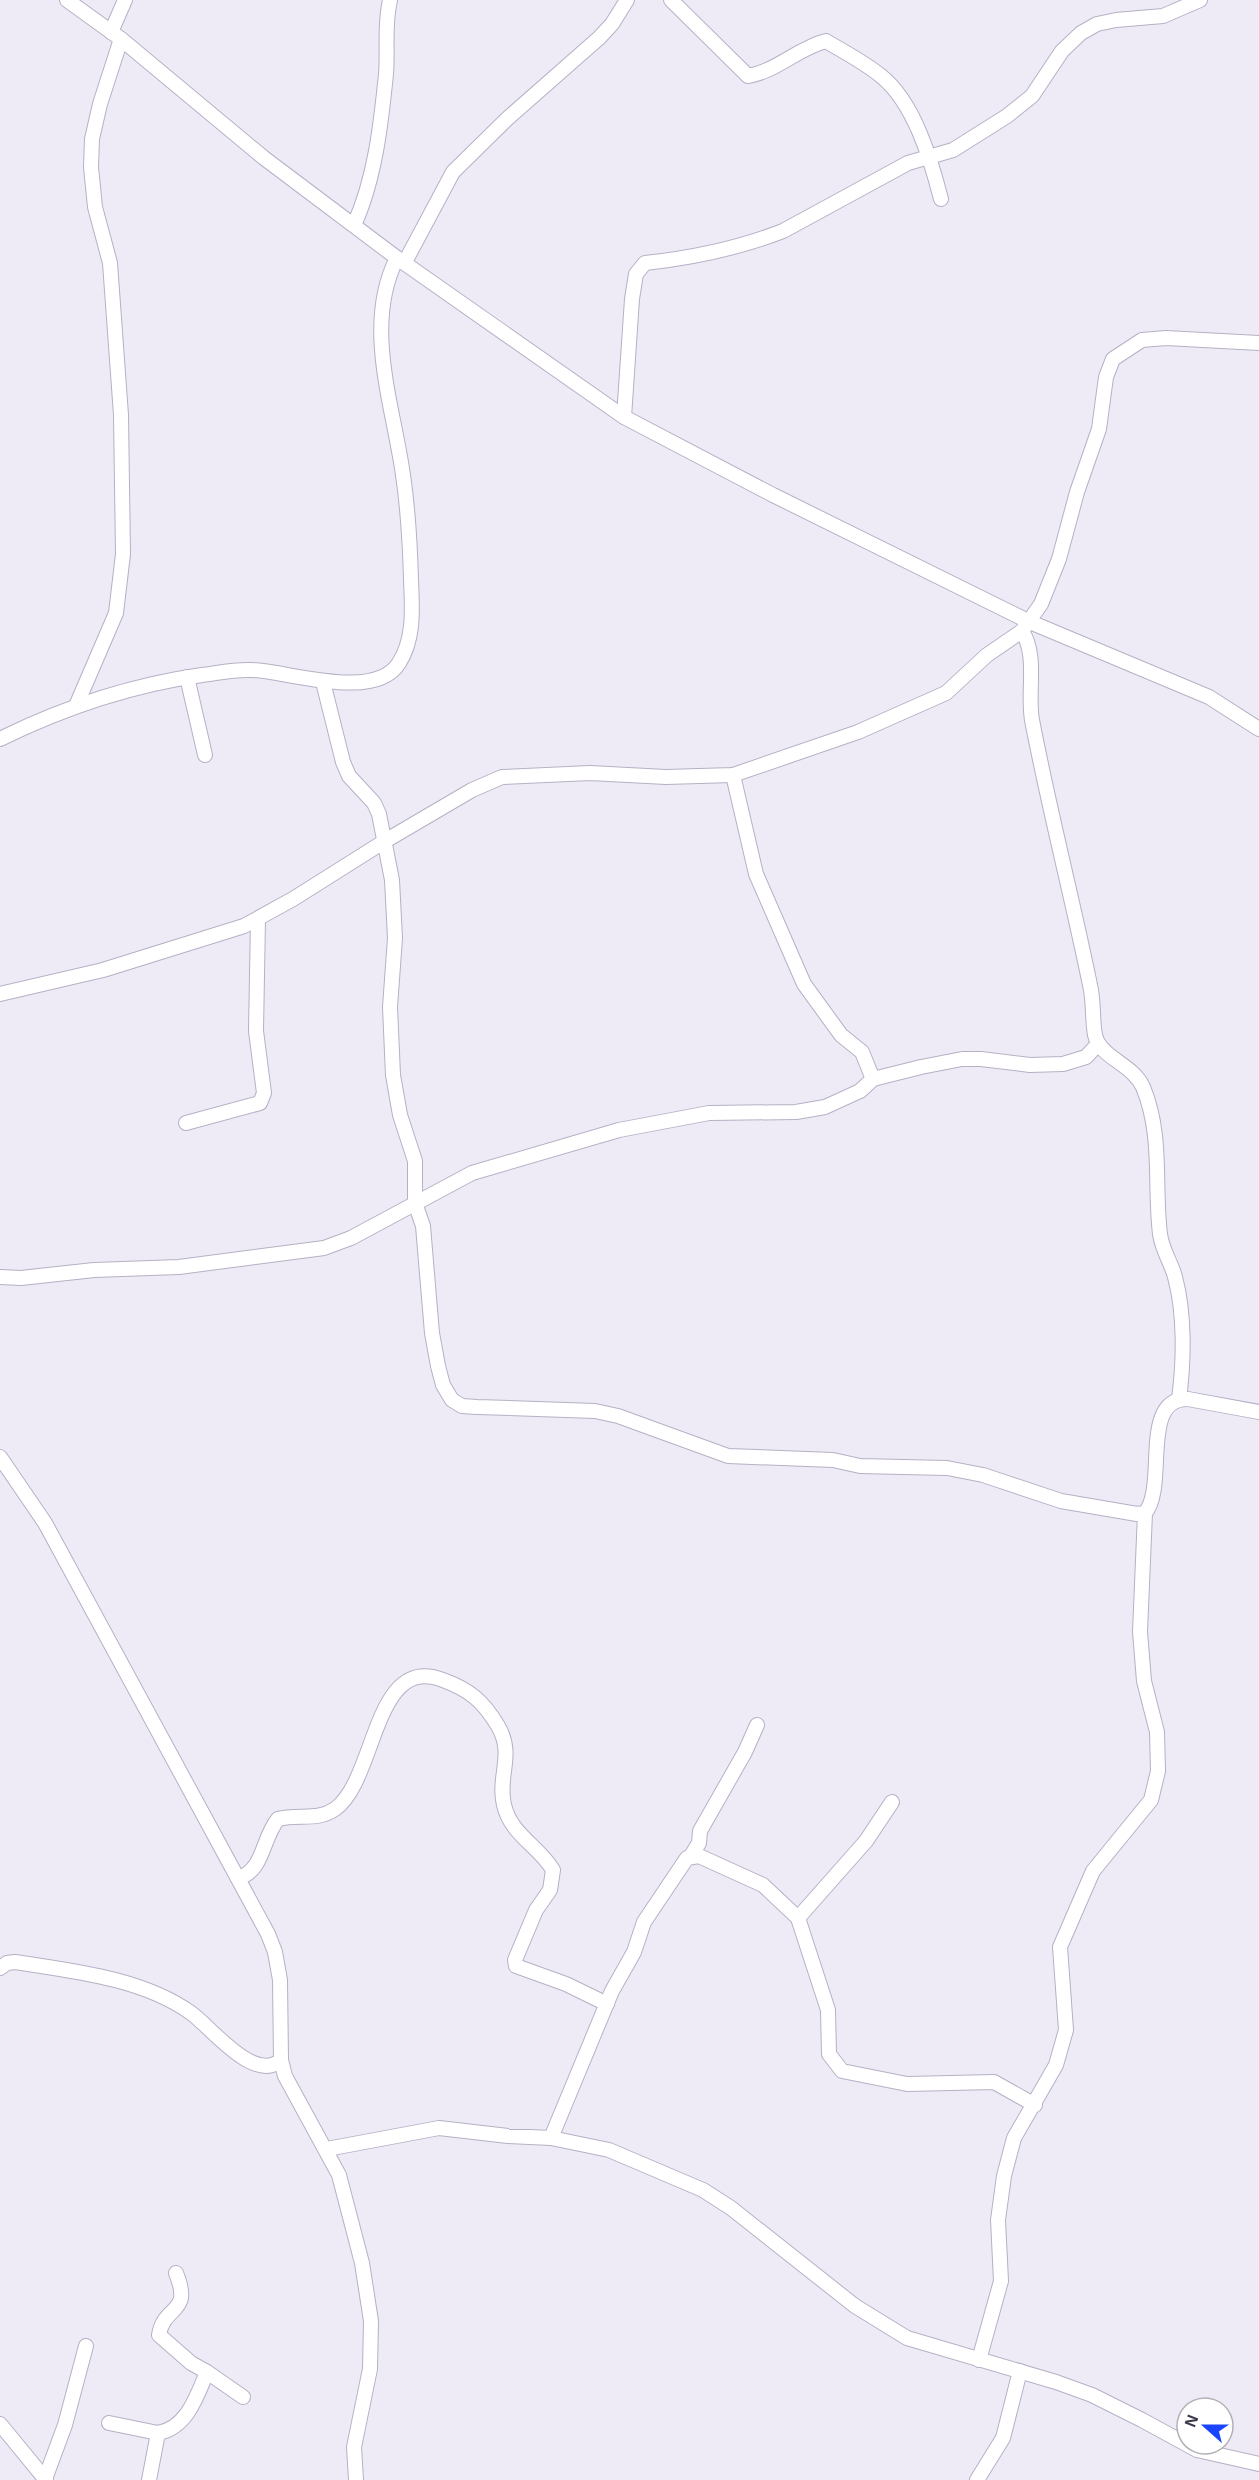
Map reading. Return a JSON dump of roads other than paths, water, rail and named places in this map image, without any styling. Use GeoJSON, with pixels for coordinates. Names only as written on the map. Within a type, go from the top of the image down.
{"type":"FeatureCollection","features":[{"type":"Feature","properties":{"kind":"street"},"geometry":{"type":"LineString","coordinates":[[67,0],[116,36],[264,158],[401,260],[624,417],[1026,626],[1209,697],[1259,729]]}},
{"type":"Feature","properties":{"kind":"street"},"geometry":{"type":"LineString","coordinates":[[76,706],[116,613],[123,554],[121,415],[110,263],[95,207],[91,167],[92,139],[125,0]]}},
{"type":"Feature","properties":{"kind":"street"},"geometry":{"type":"LineString","coordinates":[[354,225],[368,189],[376,143],[386,73],[390,0]]}},
{"type":"Feature","properties":{"kind":"street"},"geometry":{"type":"LineString","coordinates":[[0,739],[99,698],[134,687],[187,677],[250,670],[323,682],[367,679],[392,671],[402,656],[411,630],[409,531],[404,477],[382,352],[380,325],[384,287],[453,172],[508,118],[599,38],[612,24],[627,0]]}},
{"type":"Feature","properties":{"kind":"street"},"geometry":{"type":"LineString","coordinates":[[671,0],[748,75],[764,73],[812,44],[826,40],[882,76],[906,106],[931,158],[941,198]]}},
{"type":"Feature","properties":{"kind":"street"},"geometry":{"type":"LineString","coordinates":[[624,417],[628,325],[638,269],[645,263],[695,256],[762,239],[814,215],[908,163],[931,158],[977,136],[1023,105],[1041,86],[1062,51],[1081,33],[1097,24],[1163,16],[1196,1]]}},
{"type":"Feature","properties":{"kind":"street"},"geometry":{"type":"LineString","coordinates":[[0,994],[103,970],[244,926],[293,899],[472,790],[502,777],[590,773],[666,777],[734,775],[858,732],[946,693],[987,655],[1026,626],[1051,582],[1077,492],[1099,429],[1106,377],[1113,359],[1142,340],[1166,338],[1259,343]]}},
{"type":"Feature","properties":{"kind":"street"},"geometry":{"type":"LineString","coordinates":[[1026,626],[1032,718],[1091,988],[1098,1044],[1134,1073],[1142,1085],[1152,1114],[1158,1149],[1161,1238],[1180,1299],[1183,1399]]}},
{"type":"Feature","properties":{"kind":"street"},"geometry":{"type":"LineString","coordinates":[[187,677],[205,755]]}},
{"type":"Feature","properties":{"kind":"street"},"geometry":{"type":"LineString","coordinates":[[323,682],[343,762],[349,777],[374,803],[383,826],[394,904],[395,950],[390,1007],[393,1075],[400,1115],[415,1161],[415,1203],[423,1226],[432,1333],[443,1385],[452,1400],[462,1406],[595,1411],[618,1416],[728,1456],[751,1459],[802,1458],[860,1466],[947,1468],[983,1475],[1077,1504],[1128,1513],[1145,1513]]}},
{"type":"Feature","properties":{"kind":"street"},"geometry":{"type":"LineString","coordinates":[[86,685],[99,698]]}},
{"type":"Feature","properties":{"kind":"street"},"geometry":{"type":"LineString","coordinates":[[734,775],[756,874],[804,984],[841,1035],[861,1052],[873,1079]]}},
{"type":"Feature","properties":{"kind":"street"},"geometry":{"type":"LineString","coordinates":[[186,1123],[260,1104],[264,1093],[256,1031],[258,918]]}},
{"type":"Feature","properties":{"kind":"street"},"geometry":{"type":"LineString","coordinates":[[0,1277],[21,1278],[94,1270],[179,1267],[324,1248],[351,1238],[472,1173],[619,1130],[709,1113],[796,1112],[825,1107],[860,1091],[873,1079],[962,1059],[1030,1065],[1063,1064],[1086,1057],[1098,1044]]}},
{"type":"Feature","properties":{"kind":"street"},"geometry":{"type":"LineString","coordinates":[[979,2360],[1002,2281],[998,2220],[1004,2176],[1014,2138],[1056,2065],[1066,2030],[1060,1947],[1093,1871],[1118,1837],[1151,1800],[1158,1771],[1157,1732],[1144,1681],[1140,1632],[1145,1513],[1153,1498],[1158,1428],[1162,1414],[1183,1399],[1259,1412]]}},
{"type":"Feature","properties":{"kind":"street"},"geometry":{"type":"LineString","coordinates":[[0,1456],[45,1523],[238,1878],[275,1952],[280,1980],[281,2060],[285,2076],[327,2149],[339,2175],[353,2222],[371,2321],[370,2368],[354,2447],[356,2480]]}},
{"type":"Feature","properties":{"kind":"street"},"geometry":{"type":"LineString","coordinates":[[238,1878],[250,1875],[255,1869],[266,1837],[278,1819],[288,1816],[310,1818],[337,1808],[362,1770],[391,1693],[408,1681],[430,1675],[476,1696],[498,1725],[507,1744],[504,1805],[521,1837],[548,1861],[554,1870],[550,1890],[537,1910],[515,1960],[516,1966],[566,1984],[607,2004]]}},
{"type":"Feature","properties":{"kind":"street"},"geometry":{"type":"LineString","coordinates":[[551,2138],[607,2004],[634,1952],[649,1912],[699,1843],[700,1831],[757,1725]]}},
{"type":"Feature","properties":{"kind":"street"},"geometry":{"type":"LineString","coordinates":[[798,1918],[866,1841],[892,1802]]}},
{"type":"Feature","properties":{"kind":"street"},"geometry":{"type":"LineString","coordinates":[[691,1856],[699,1856],[763,1885],[798,1918],[828,2010],[829,2054],[843,2071],[907,2084],[994,2082],[1035,2105]]}},
{"type":"Feature","properties":{"kind":"street"},"geometry":{"type":"LineString","coordinates":[[0,1968],[7,1963],[15,1962],[132,1986],[172,2001],[191,2013],[242,2057],[260,2065],[271,2066],[281,2060]]}},
{"type":"Feature","properties":{"kind":"street"},"geometry":{"type":"LineString","coordinates":[[327,2149],[439,2128],[508,2136],[551,2138],[609,2150],[703,2190],[731,2208],[822,2281],[886,2328],[907,2338],[1092,2395],[1197,2450],[1259,2464]]}},
{"type":"Feature","properties":{"kind":"street"},"geometry":{"type":"LineString","coordinates":[[176,2273],[183,2290],[183,2299],[160,2328],[159,2335],[191,2363],[243,2397]]}},
{"type":"Feature","properties":{"kind":"street"},"geometry":{"type":"LineString","coordinates":[[45,2479],[65,2425],[86,2346]]}},
{"type":"Feature","properties":{"kind":"street"},"geometry":{"type":"LineString","coordinates":[[977,2480],[1003,2438],[1020,2371]]}},
{"type":"Feature","properties":{"kind":"street"},"geometry":{"type":"LineString","coordinates":[[109,2423],[158,2433],[169,2431],[183,2420],[207,2372]]}},
{"type":"Feature","properties":{"kind":"street"},"geometry":{"type":"LineString","coordinates":[[0,2424],[45,2479]]}},
{"type":"Feature","properties":{"kind":"street"},"geometry":{"type":"LineString","coordinates":[[149,2480],[158,2433]]}}]}
